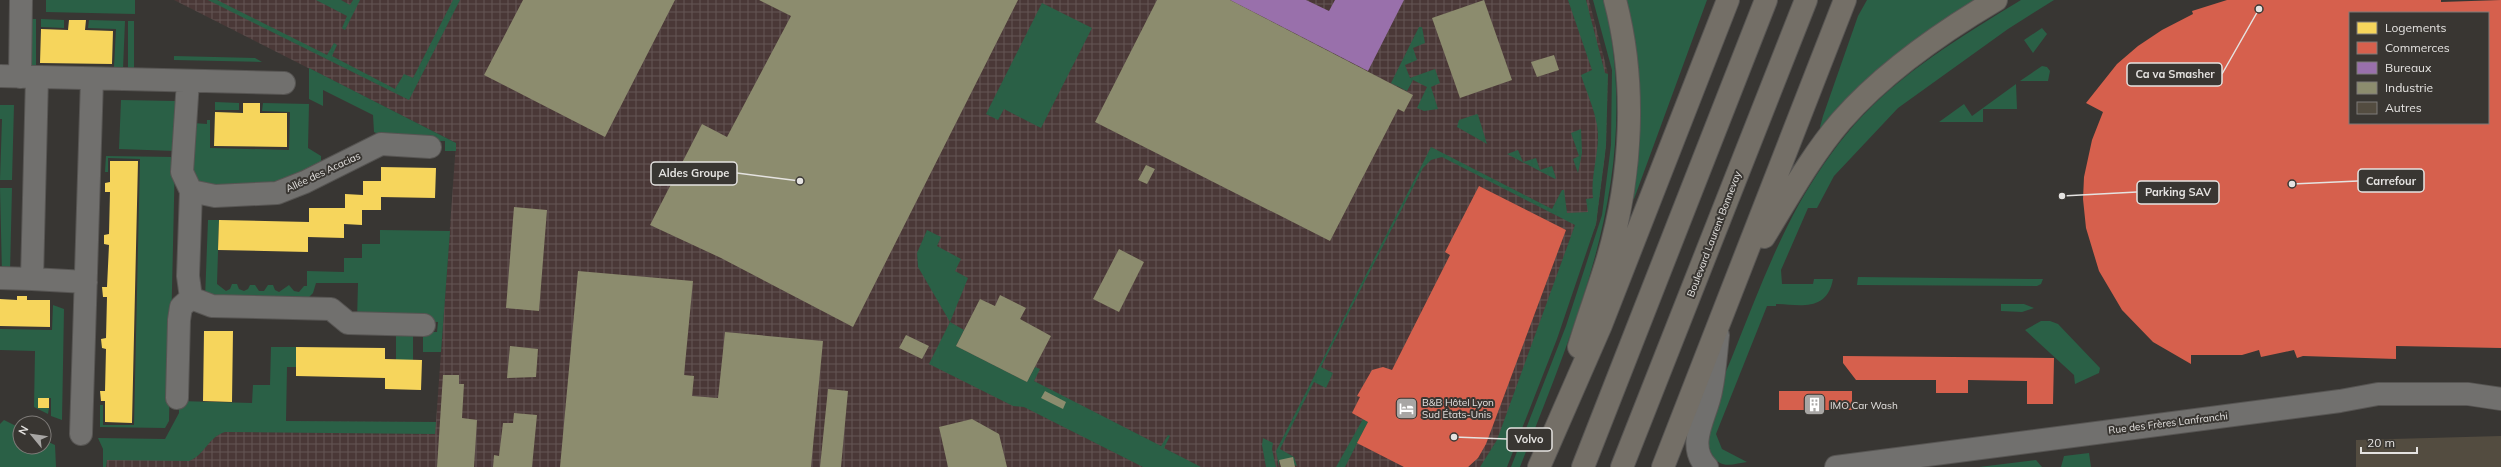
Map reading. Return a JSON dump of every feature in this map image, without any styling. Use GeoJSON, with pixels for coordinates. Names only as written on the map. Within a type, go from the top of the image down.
{"type":"FeatureCollection","features":[{"type":"Feature","properties":{"kind":"highway"},"geometry":{"type":"LineString","coordinates":[[1549,442],[1608,257],[1621,198],[1628,143],[1629,102],[1623,35],[1615,0]]}},
{"type":"Feature","properties":{"kind":"highway"},"geometry":{"type":"LineString","coordinates":[[1539,467],[1601,325],[1728,0]]}},
{"type":"Feature","properties":{"kind":"highway"},"geometry":{"type":"LineString","coordinates":[[1583,467],[1766,0]]}},
{"type":"Feature","properties":{"kind":"highway","name":"Boulevard Laurent Bonnevay"},"geometry":{"type":"LineString","coordinates":[[1622,467],[1806,0]]}},
{"type":"Feature","properties":{"kind":"highway"},"geometry":{"type":"LineString","coordinates":[[1663,467],[1846,0]]}},
{"type":"Feature","properties":{"kind":"highway"},"geometry":{"type":"LineString","coordinates":[[1736,282],[1819,150],[1841,121],[1873,88],[1925,47],[1996,0]]}},
{"type":"Feature","properties":{"kind":"street"},"geometry":{"type":"LineString","coordinates":[[21,0],[19,77],[32,279]]}},
{"type":"Feature","properties":{"kind":"street"},"geometry":{"type":"LineString","coordinates":[[19,77],[284,83]]}},
{"type":"Feature","properties":{"kind":"street"},"geometry":{"type":"LineString","coordinates":[[81,434],[92,78]]}},
{"type":"Feature","properties":{"kind":"street"},"geometry":{"type":"LineString","coordinates":[[188,81],[182,172],[191,191],[188,276],[191,298]]}},
{"type":"Feature","properties":{"kind":"street","name":"Allée des Acacias"},"geometry":{"type":"LineString","coordinates":[[191,191],[215,196],[277,193],[305,182],[381,144],[430,147]]}},
{"type":"Feature","properties":{"kind":"street"},"geometry":{"type":"LineString","coordinates":[[0,278],[86,282]]}},
{"type":"Feature","properties":{"kind":"street"},"geometry":{"type":"LineString","coordinates":[[191,298],[212,306],[331,309],[348,323],[424,325]]}},
{"type":"Feature","properties":{"kind":"street"},"geometry":{"type":"LineString","coordinates":[[177,398],[179,320],[182,307],[191,298]]}},
{"type":"Feature","properties":{"kind":"street"},"geometry":{"type":"LineString","coordinates":[[1693,467],[1702,416],[1711,392],[1720,322]]}},
{"type":"Feature","properties":{"kind":"street","name":"Rue des Frères Lanfranchi"},"geometry":{"type":"LineString","coordinates":[[1836,467],[2378,394],[2468,394],[2501,399]]}},
{"type":"Feature","properties":{"kind":"street"},"geometry":{"type":"LineString","coordinates":[[1698,445],[1702,462],[1707,467]]}},
{"type":"Feature","properties":{"kind":"shaded area"},"geometry":{"type":"Polygon","coordinates":[[[174,0],[1589,0],[1608,74],[1606,146],[1596,224],[1506,467],[103,467],[103,449],[194,449],[194,421],[436,422],[456,143],[174,0]]]}},
{"type":"Feature","properties":{"kind":"green space"},"geometry":{"type":"Polygon","coordinates":[[[46,0],[135,0],[135,14],[46,12],[46,0]]]}},
{"type":"Feature","properties":{"kind":"green space"},"geometry":{"type":"Polygon","coordinates":[[[208,0],[217,0],[327,55],[334,43],[337,45],[332,56],[395,89],[404,74],[413,78],[453,0],[460,0],[409,100],[208,0]]]}},
{"type":"Feature","properties":{"kind":"green space"},"geometry":{"type":"Polygon","coordinates":[[[316,0],[341,0],[350,5],[353,0],[360,0],[345,30],[342,28],[347,16],[316,0]]]}},
{"type":"Feature","properties":{"kind":"green space"},"geometry":{"type":"Polygon","coordinates":[[[1568,0],[1586,0],[1605,73],[1608,74],[1606,146],[1596,224],[1557,339],[1507,467],[1480,467],[1497,440],[1575,225],[1442,157],[1431,160],[1423,168],[1321,367],[1333,373],[1326,388],[1314,382],[1280,449],[1294,457],[1297,466],[1279,460],[1279,467],[1276,451],[1431,147],[1552,209],[1562,190],[1564,190],[1567,213],[1588,212],[1586,199],[1593,198],[1592,189],[1598,134],[1594,112],[1581,75],[1592,70],[1568,0]]]}},
{"type":"Feature","properties":{"kind":"green space"},"geometry":{"type":"Polygon","coordinates":[[[1593,0],[1604,0],[1614,63],[1616,123],[1611,182],[1600,239],[1564,353],[1520,467],[1511,467],[1566,326],[1602,215],[1611,145],[1612,70],[1593,0]]]}},
{"type":"Feature","properties":{"kind":"green space"},"geometry":{"type":"Polygon","coordinates":[[[1623,0],[1707,0],[1634,199],[1631,197],[1623,0]]]}},
{"type":"Feature","properties":{"kind":"green space"},"geometry":{"type":"Polygon","coordinates":[[[1867,0],[1983,0],[1822,130],[1820,127],[1823,116],[1858,16],[1867,0]]]}},
{"type":"Feature","properties":{"kind":"green space"},"geometry":{"type":"Polygon","coordinates":[[[2021,0],[2054,0],[2008,29],[1898,108],[1834,176],[1817,208],[1808,208],[1781,270],[1782,284],[1813,284],[1814,279],[1833,279],[1830,290],[1819,302],[1803,305],[1776,304],[1776,306],[1767,306],[1716,434],[1722,449],[1747,462],[1730,465],[1720,463],[1715,459],[1711,452],[1707,439],[1712,407],[1763,279],[1780,241],[1799,204],[1818,173],[1854,125],[1891,89],[1933,56],[1976,27],[2021,0]]]}},
{"type":"Feature","properties":{"kind":"green space"},"geometry":{"type":"Polygon","coordinates":[[[1042,3],[1092,28],[1041,128],[1004,109],[998,120],[986,114],[1042,3]]]}},
{"type":"Feature","properties":{"kind":"green space"},"geometry":{"type":"Polygon","coordinates":[[[31,19],[36,19],[36,66],[114,67],[116,29],[88,28],[89,20],[125,21],[123,69],[30,71],[31,19]]]}},
{"type":"Feature","properties":{"kind":"green space"},"geometry":{"type":"Polygon","coordinates":[[[41,19],[64,20],[64,28],[41,27],[41,19]]]}},
{"type":"Feature","properties":{"kind":"green space"},"geometry":{"type":"Polygon","coordinates":[[[128,21],[134,21],[134,69],[128,69],[128,21]]]}},
{"type":"Feature","properties":{"kind":"green space"},"geometry":{"type":"Polygon","coordinates":[[[1419,27],[1422,27],[1425,43],[1413,48],[1417,60],[1405,65],[1410,78],[1435,69],[1440,83],[1431,87],[1438,109],[1424,111],[1417,108],[1427,87],[1413,80],[1407,91],[1391,83],[1419,27]]]}},
{"type":"Feature","properties":{"kind":"green space"},"geometry":{"type":"Polygon","coordinates":[[[2042,28],[2047,34],[2033,53],[2024,40],[2042,28]]]}},
{"type":"Feature","properties":{"kind":"green space"},"geometry":{"type":"Polygon","coordinates":[[[174,56],[255,58],[262,62],[174,60],[174,56]]]}},
{"type":"Feature","properties":{"kind":"green space"},"geometry":{"type":"Polygon","coordinates":[[[2042,66],[2047,67],[2050,71],[2048,81],[2020,81],[2042,66]]]}},
{"type":"Feature","properties":{"kind":"green space"},"geometry":{"type":"Polygon","coordinates":[[[309,68],[456,143],[456,151],[445,151],[445,141],[390,140],[374,132],[373,115],[323,90],[323,106],[309,99],[309,68]]]}},
{"type":"Feature","properties":{"kind":"green space"},"geometry":{"type":"Polygon","coordinates":[[[2016,84],[2017,109],[1983,109],[1983,122],[1939,122],[1964,104],[1972,116],[2016,84]]]}},
{"type":"Feature","properties":{"kind":"green space"},"geometry":{"type":"Polygon","coordinates":[[[121,100],[176,101],[175,151],[119,149],[121,100]]]}},
{"type":"Feature","properties":{"kind":"green space"},"geometry":{"type":"Polygon","coordinates":[[[215,102],[239,103],[239,110],[215,110],[215,102]]]}},
{"type":"Feature","properties":{"kind":"green space"},"geometry":{"type":"Polygon","coordinates":[[[263,103],[309,104],[308,148],[321,156],[321,163],[277,188],[193,187],[193,123],[207,124],[207,120],[210,120],[210,148],[289,150],[290,112],[262,111],[263,103]]]}},
{"type":"Feature","properties":{"kind":"green space"},"geometry":{"type":"Polygon","coordinates":[[[0,105],[14,105],[12,180],[0,180],[2,119],[0,119],[0,105]]]}},
{"type":"Feature","properties":{"kind":"green space"},"geometry":{"type":"Polygon","coordinates":[[[1477,114],[1487,144],[1457,127],[1459,120],[1477,114]]]}},
{"type":"Feature","properties":{"kind":"green space"},"geometry":{"type":"Polygon","coordinates":[[[1581,129],[1582,153],[1578,173],[1573,159],[1579,156],[1571,133],[1581,129]]]}},
{"type":"Feature","properties":{"kind":"green space"},"geometry":{"type":"Polygon","coordinates":[[[1518,150],[1523,162],[1536,158],[1540,170],[1552,166],[1556,178],[1555,179],[1507,154],[1518,150]]]}},
{"type":"Feature","properties":{"kind":"green space"},"geometry":{"type":"Polygon","coordinates":[[[106,156],[175,157],[169,421],[165,428],[100,427],[100,405],[103,405],[103,425],[134,425],[140,159],[108,158],[108,172],[105,172],[106,156]]]}},
{"type":"Feature","properties":{"kind":"green space"},"geometry":{"type":"Polygon","coordinates":[[[0,188],[12,188],[10,273],[2,274],[0,188]]]}},
{"type":"Feature","properties":{"kind":"green space"},"geometry":{"type":"Polygon","coordinates":[[[208,220],[219,220],[217,284],[226,291],[230,289],[232,284],[237,284],[239,289],[244,291],[248,289],[250,285],[255,285],[259,291],[264,291],[268,285],[273,285],[275,290],[279,292],[289,285],[294,291],[299,292],[304,286],[307,286],[307,271],[344,272],[344,258],[362,258],[362,244],[380,244],[380,230],[450,231],[441,352],[423,352],[423,332],[437,332],[438,322],[357,321],[358,283],[316,283],[313,293],[307,299],[205,299],[208,220]]]}},
{"type":"Feature","properties":{"kind":"green space"},"geometry":{"type":"Polygon","coordinates":[[[927,230],[941,237],[937,246],[961,259],[955,271],[968,278],[950,322],[918,267],[917,253],[927,230]]]}},
{"type":"Feature","properties":{"kind":"green space"},"geometry":{"type":"Polygon","coordinates":[[[1858,277],[2043,279],[2041,284],[2037,286],[1857,285],[1858,277]]]}},
{"type":"Feature","properties":{"kind":"green space"},"geometry":{"type":"Polygon","coordinates":[[[2001,304],[2024,304],[2034,308],[2022,312],[2001,311],[2001,304]]]}},
{"type":"Feature","properties":{"kind":"green space"},"geometry":{"type":"Polygon","coordinates":[[[53,305],[64,309],[62,420],[51,415],[51,398],[38,398],[38,408],[49,408],[48,414],[34,407],[35,351],[0,350],[0,329],[52,330],[53,305]]]}},
{"type":"Feature","properties":{"kind":"green space"},"geometry":{"type":"Polygon","coordinates":[[[2041,321],[2050,321],[2058,324],[2100,368],[2099,373],[2075,384],[2074,375],[2025,330],[2041,321]]]}},
{"type":"Feature","properties":{"kind":"green space"},"geometry":{"type":"Polygon","coordinates":[[[950,322],[964,330],[956,346],[1027,382],[1035,367],[1040,369],[1034,381],[1161,446],[1168,435],[1170,436],[1164,448],[1201,467],[1143,467],[1024,407],[1013,406],[929,364],[950,322]]]}},
{"type":"Feature","properties":{"kind":"green space"},"geometry":{"type":"Polygon","coordinates":[[[396,331],[413,332],[413,360],[396,360],[396,331]]]}},
{"type":"Feature","properties":{"kind":"green space"},"geometry":{"type":"Polygon","coordinates":[[[271,347],[296,347],[296,367],[287,367],[286,421],[436,422],[435,434],[225,432],[214,438],[199,455],[189,461],[107,460],[106,467],[103,467],[103,449],[98,438],[165,439],[179,413],[179,401],[252,403],[253,385],[270,385],[271,347]]]}},
{"type":"Feature","properties":{"kind":"green space"},"geometry":{"type":"Polygon","coordinates":[[[1363,419],[1368,422],[1345,467],[1336,467],[1363,419]]]}},
{"type":"Feature","properties":{"kind":"green space"},"geometry":{"type":"Polygon","coordinates":[[[4,420],[12,424],[12,455],[52,455],[52,444],[55,445],[56,467],[0,467],[0,424],[4,420]]]}},
{"type":"Feature","properties":{"kind":"green space"},"geometry":{"type":"Polygon","coordinates":[[[1263,438],[1273,443],[1272,449],[1276,467],[1266,467],[1262,445],[1263,438]]]}},
{"type":"Feature","properties":{"kind":"green space"},"geometry":{"type":"Polygon","coordinates":[[[2089,453],[2091,467],[2061,467],[2064,456],[2089,453]]]}},
{"type":"Feature","properties":{"kind":"green space"},"geometry":{"type":"Polygon","coordinates":[[[2036,460],[2042,467],[1979,467],[2036,460]]]}},
{"type":"Feature","properties":{"kind":"building: Logements"},"geometry":{"type":"Polygon","coordinates":[[[69,20],[86,20],[85,30],[113,31],[112,64],[40,63],[41,29],[68,30],[69,20]]]}},
{"type":"Feature","properties":{"kind":"building: Logements"},"geometry":{"type":"Polygon","coordinates":[[[243,103],[260,103],[260,113],[287,113],[287,147],[214,146],[215,112],[243,113],[243,103]]]}},
{"type":"Feature","properties":{"kind":"building: Logements"},"geometry":{"type":"Polygon","coordinates":[[[110,161],[138,161],[132,423],[105,422],[105,401],[101,401],[100,391],[105,391],[106,349],[102,348],[101,339],[106,338],[107,297],[103,297],[102,287],[107,287],[109,245],[104,244],[104,235],[109,234],[110,192],[105,192],[105,183],[110,182],[110,161]]]}},
{"type":"Feature","properties":{"kind":"building: Logements"},"geometry":{"type":"Polygon","coordinates":[[[381,167],[436,168],[435,198],[381,197],[381,210],[362,210],[362,225],[344,224],[344,238],[308,237],[308,252],[218,250],[219,220],[309,222],[309,208],[345,208],[345,194],[363,195],[363,181],[381,181],[381,167]]]}},
{"type":"Feature","properties":{"kind":"building: Logements"},"geometry":{"type":"Polygon","coordinates":[[[17,296],[27,296],[27,300],[50,300],[50,327],[0,326],[0,299],[17,300],[17,296]]]}},
{"type":"Feature","properties":{"kind":"building: Logements"},"geometry":{"type":"Polygon","coordinates":[[[204,331],[233,331],[232,402],[203,401],[204,331]]]}},
{"type":"Feature","properties":{"kind":"building: Logements"},"geometry":{"type":"Polygon","coordinates":[[[296,347],[385,348],[385,359],[422,360],[421,390],[385,389],[385,378],[296,376],[296,347]]]}},
{"type":"Feature","properties":{"kind":"building: Logements"},"geometry":{"type":"Polygon","coordinates":[[[38,398],[49,398],[49,408],[38,408],[38,398]]]}},
{"type":"Feature","properties":{"kind":"building: Commerces"},"geometry":{"type":"Polygon","coordinates":[[[2227,0],[2441,0],[2441,2],[2501,0],[2501,348],[2396,346],[2396,359],[2303,356],[2297,358],[2294,350],[2261,357],[2259,350],[2242,355],[2191,355],[2191,364],[2153,342],[2122,310],[2099,271],[2086,228],[2083,199],[2084,177],[2092,140],[2103,112],[2086,103],[2117,64],[2138,46],[2162,30],[2193,14],[2192,11],[2227,0]]]}},
{"type":"Feature","properties":{"kind":"building: Commerces"},"geometry":{"type":"Polygon","coordinates":[[[1479,186],[1566,230],[1486,444],[1478,458],[1468,467],[1404,467],[1357,443],[1368,422],[1352,413],[1360,397],[1357,396],[1372,370],[1383,367],[1392,370],[1450,255],[1445,252],[1479,186]]]}},
{"type":"Feature","properties":{"kind":"building: Commerces"},"geometry":{"type":"Polygon","coordinates":[[[1843,356],[2054,358],[2053,404],[2027,404],[2027,381],[1968,380],[1968,393],[1936,393],[1936,380],[1856,380],[1843,363],[1843,356]]]}},
{"type":"Feature","properties":{"kind":"building: Commerces","name":"IMO Car Wash"},"geometry":{"type":"Polygon","coordinates":[[[1779,391],[1852,391],[1852,410],[1779,410],[1779,391]]]}},
{"type":"Feature","properties":{"kind":"building: Bureaux"},"geometry":{"type":"Polygon","coordinates":[[[1230,0],[1306,0],[1329,11],[1335,0],[1404,0],[1368,71],[1230,0]]]}},
{"type":"Feature","properties":{"kind":"building: Industrie"},"geometry":{"type":"Polygon","coordinates":[[[523,0],[675,0],[605,137],[484,75],[523,0]]]}},
{"type":"Feature","properties":{"kind":"building: Industrie"},"geometry":{"type":"Polygon","coordinates":[[[759,0],[1018,0],[853,327],[721,258],[650,225],[702,124],[727,137],[791,16],[759,0]]]}},
{"type":"Feature","properties":{"kind":"building: Industrie"},"geometry":{"type":"Polygon","coordinates":[[[1157,0],[1230,0],[1413,95],[1404,112],[1398,109],[1330,241],[1095,122],[1157,0]]]}},
{"type":"Feature","properties":{"kind":"building: Industrie"},"geometry":{"type":"Polygon","coordinates":[[[1484,0],[1512,80],[1460,98],[1432,18],[1484,0]]]}},
{"type":"Feature","properties":{"kind":"building: Industrie"},"geometry":{"type":"Polygon","coordinates":[[[1554,55],[1559,70],[1537,77],[1531,62],[1554,55]]]}},
{"type":"Feature","properties":{"kind":"building: Industrie"},"geometry":{"type":"Polygon","coordinates":[[[1146,165],[1155,169],[1147,184],[1138,180],[1146,165]]]}},
{"type":"Feature","properties":{"kind":"building: Industrie"},"geometry":{"type":"Polygon","coordinates":[[[514,207],[547,210],[539,311],[506,308],[514,207]]]}},
{"type":"Feature","properties":{"kind":"building: Industrie"},"geometry":{"type":"Polygon","coordinates":[[[1119,249],[1144,262],[1119,312],[1093,299],[1119,249]]]}},
{"type":"Feature","properties":{"kind":"building: Industrie"},"geometry":{"type":"Polygon","coordinates":[[[578,271],[693,281],[684,375],[694,376],[692,396],[718,398],[725,332],[823,341],[811,467],[560,467],[578,271]]]}},
{"type":"Feature","properties":{"kind":"building: Industrie"},"geometry":{"type":"Polygon","coordinates":[[[1000,295],[1026,308],[1020,319],[1051,336],[1027,382],[956,346],[980,299],[995,306],[1000,295]]]}},
{"type":"Feature","properties":{"kind":"building: Industrie"},"geometry":{"type":"Polygon","coordinates":[[[906,335],[929,346],[922,359],[899,348],[906,335]]]}},
{"type":"Feature","properties":{"kind":"building: Industrie"},"geometry":{"type":"Polygon","coordinates":[[[510,346],[538,349],[536,377],[507,378],[510,346]]]}},
{"type":"Feature","properties":{"kind":"building: Industrie"},"geometry":{"type":"Polygon","coordinates":[[[443,375],[459,375],[459,384],[464,384],[462,418],[477,420],[474,467],[437,467],[443,375]]]}},
{"type":"Feature","properties":{"kind":"building: Industrie"},"geometry":{"type":"Polygon","coordinates":[[[828,389],[848,391],[841,467],[820,467],[828,389]]]}},
{"type":"Feature","properties":{"kind":"building: Industrie"},"geometry":{"type":"Polygon","coordinates":[[[1045,391],[1066,402],[1063,409],[1041,398],[1045,391]]]}},
{"type":"Feature","properties":{"kind":"building: Industrie"},"geometry":{"type":"Polygon","coordinates":[[[514,413],[537,415],[532,467],[493,467],[494,455],[499,456],[503,423],[513,423],[514,413]]]}},
{"type":"Feature","properties":{"kind":"building: Industrie"},"geometry":{"type":"Polygon","coordinates":[[[972,419],[999,434],[1007,467],[948,467],[939,427],[972,419]]]}},
{"type":"Feature","properties":{"kind":"building: Industrie"},"geometry":{"type":"Polygon","coordinates":[[[1293,457],[1295,467],[1281,467],[1279,460],[1293,457]]]}},
{"type":"Feature","properties":{"kind":"building: Autres"},"geometry":{"type":"Polygon","coordinates":[[[2501,436],[2501,467],[2356,467],[2356,440],[2501,436]]]}},
{"type":"Feature","properties":{"kind":"place","name":"Ca va Smasher"},"geometry":{"type":"Point","coordinates":[2259,9]}},
{"type":"Feature","properties":{"kind":"place","name":"Aldes Groupe"},"geometry":{"type":"Point","coordinates":[800,181]}},
{"type":"Feature","properties":{"kind":"place","name":"Carrefour"},"geometry":{"type":"Point","coordinates":[2292,184]}},
{"type":"Feature","properties":{"kind":"place","name":"Parking SAV"},"geometry":{"type":"Point","coordinates":[2062,196]}},
{"type":"Feature","properties":{"kind":"place","name":"IMO Car Wash"},"geometry":{"type":"Point","coordinates":[1815,405]}},
{"type":"Feature","properties":{"kind":"place","name":"B&B Hôtel Lyon Sud États-Unis"},"geometry":{"type":"Point","coordinates":[1407,408]}},
{"type":"Feature","properties":{"kind":"place","name":"Volvo"},"geometry":{"type":"Point","coordinates":[1454,437]}}]}
